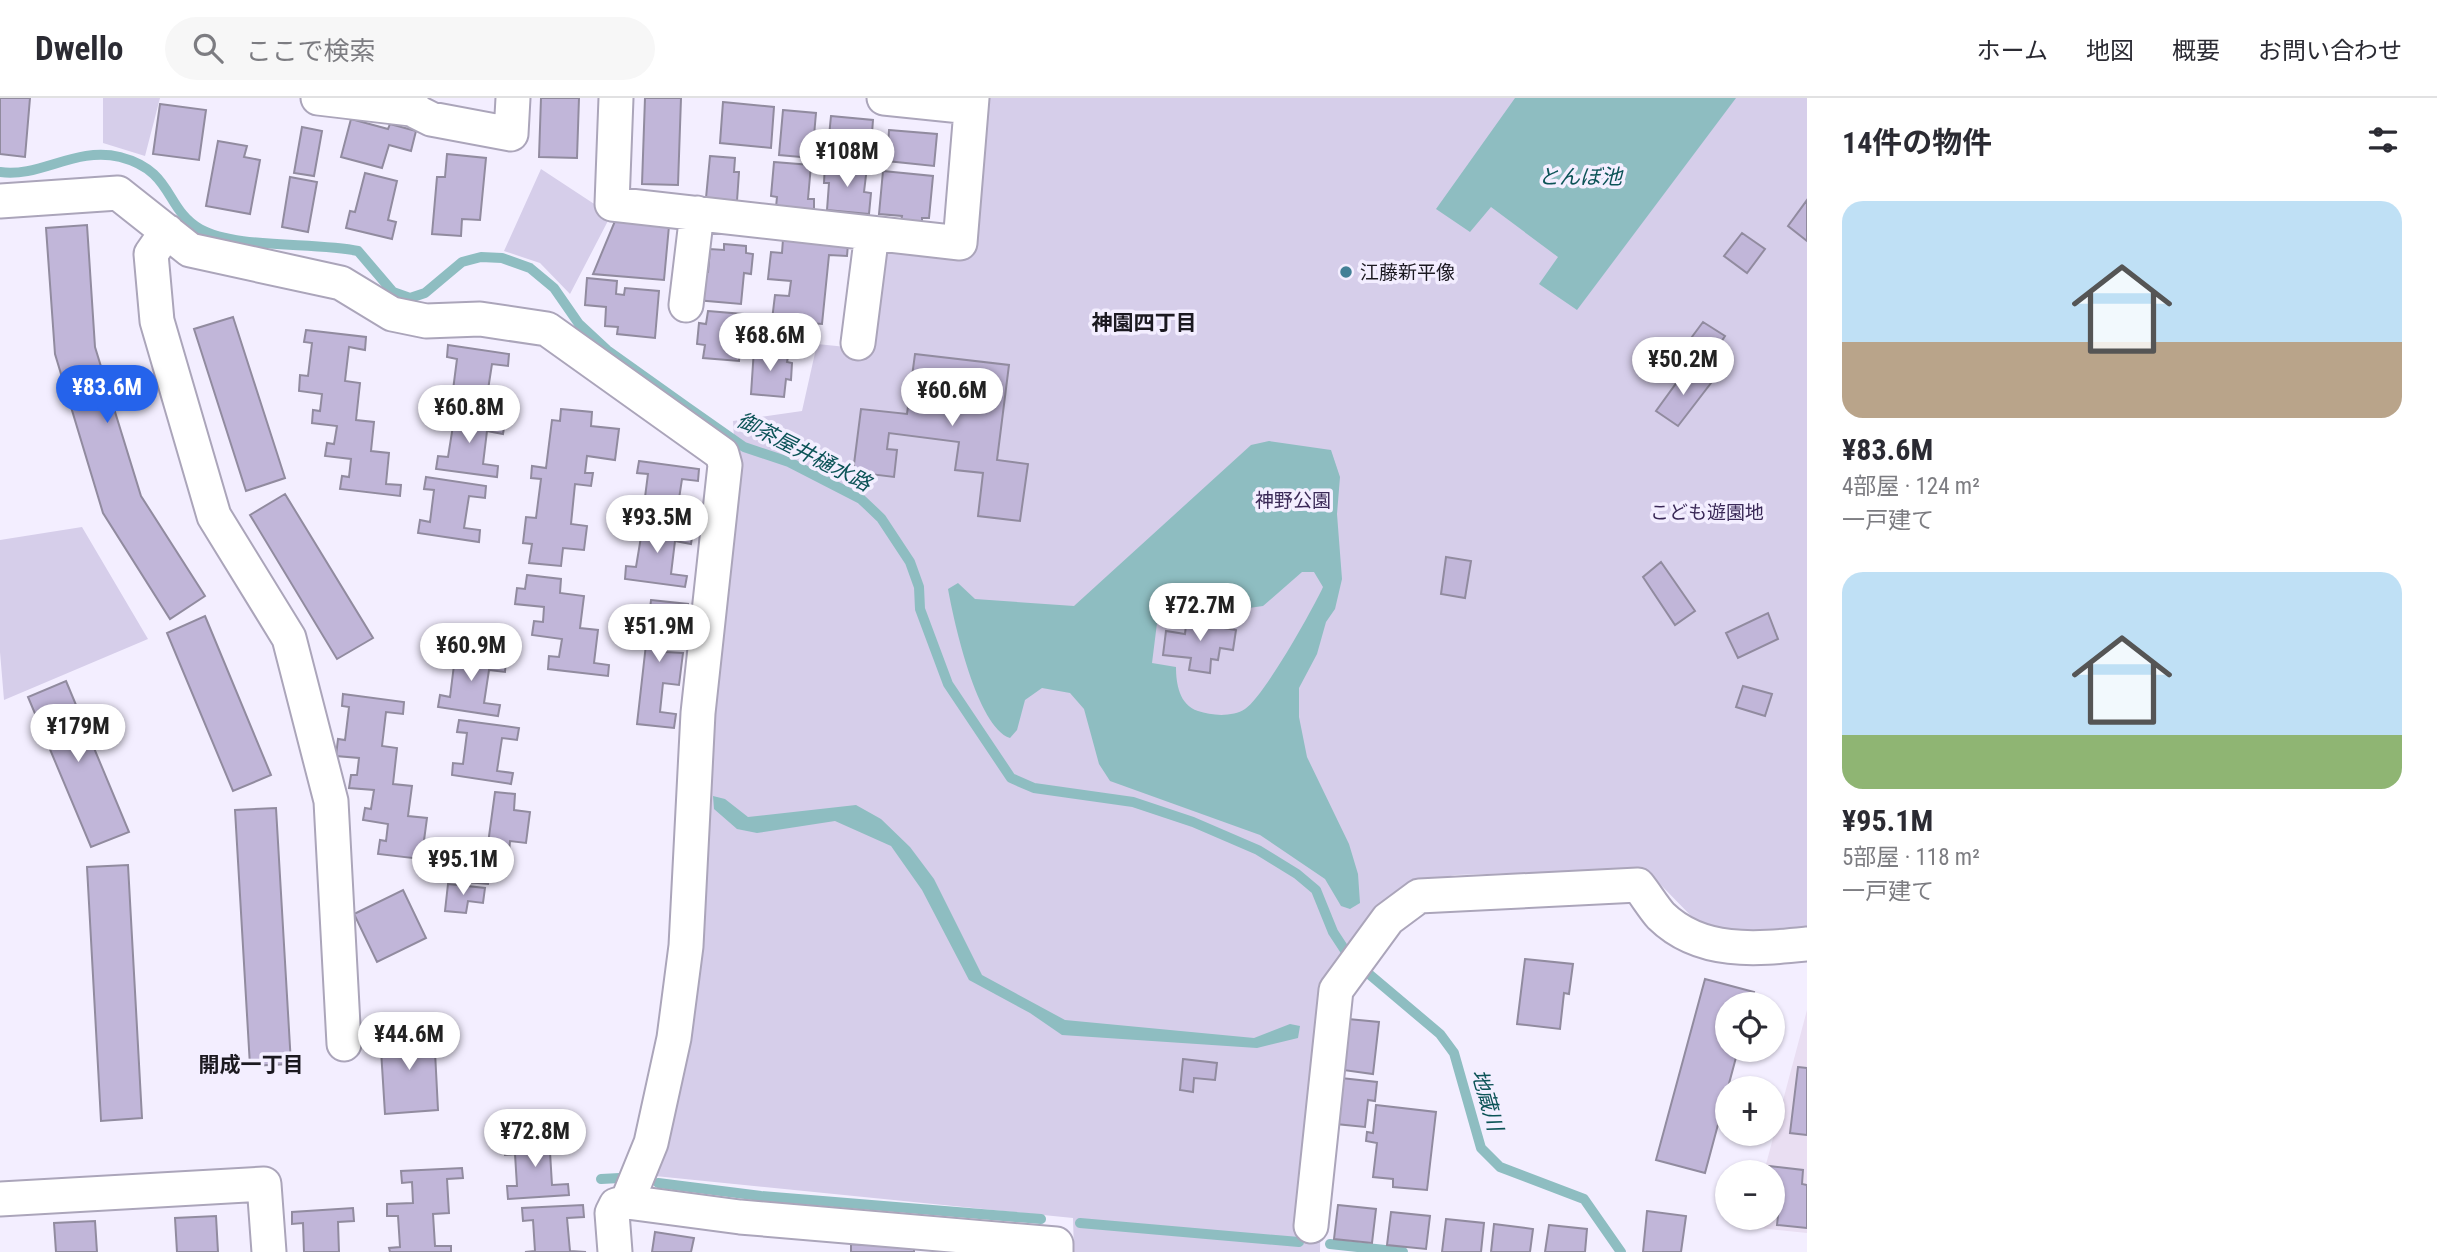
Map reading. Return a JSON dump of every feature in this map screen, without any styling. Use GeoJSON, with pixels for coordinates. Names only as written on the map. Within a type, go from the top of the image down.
{"type":"FeatureCollection","features":[{"type":"Feature","properties":{"kind":"street"},"geometry":{"type":"LineString","coordinates":[[318,98],[411,103],[432,120],[511,134],[513,98]]}},
{"type":"Feature","properties":{"kind":"street"},"geometry":{"type":"LineString","coordinates":[[616,98],[612,204],[960,243],[972,102],[884,98]]}},
{"type":"Feature","properties":{"kind":"street"},"geometry":{"type":"LineString","coordinates":[[0,201],[117,192],[190,250],[341,283],[392,314],[426,321],[480,319],[547,329],[722,454],[724,465],[698,724],[684,959],[674,1038],[651,1143],[627,1202]]}},
{"type":"Feature","properties":{"kind":"street"},"geometry":{"type":"LineString","coordinates":[[686,305],[697,214]]}},
{"type":"Feature","properties":{"kind":"street"},"geometry":{"type":"LineString","coordinates":[[167,231],[151,254],[157,321],[214,516],[289,638],[331,801],[344,1044]]}},
{"type":"Feature","properties":{"kind":"street"},"geometry":{"type":"LineString","coordinates":[[858,343],[872,233]]}},
{"type":"Feature","properties":{"kind":"street"},"geometry":{"type":"LineString","coordinates":[[1311,1226],[1336,990],[1388,919],[1419,896],[1638,885],[1662,917],[1715,944],[1745,950],[1807,944]]}},
{"type":"Feature","properties":{"kind":"street"},"geometry":{"type":"LineString","coordinates":[[0,1199],[264,1184],[269,1252]]}},
{"type":"Feature","properties":{"kind":"street"},"geometry":{"type":"LineString","coordinates":[[615,1252],[612,1213],[616,1205],[627,1202],[740,1217],[1056,1244],[1056,1252]]}},
{"type":"Feature","properties":{"kind":"shaded area"},"geometry":{"type":"Polygon","coordinates":[[[1807,1010],[1807,1233],[1778,1230],[1785,1230],[1785,1160],[1767,1160],[1771,1146],[1785,1146],[1785,1093],[1807,1010]]]}},
{"type":"Feature","properties":{"kind":"green space"},"geometry":{"type":"Polygon","coordinates":[[[103,98],[160,98],[145,156],[103,143],[103,98]]]}},
{"type":"Feature","properties":{"kind":"green space","name":"神野公園"},"geometry":{"type":"Polygon","coordinates":[[[985,98],[1807,98],[1807,932],[1727,936],[1696,921],[1657,881],[1614,870],[1455,875],[1413,884],[1325,998],[1320,1252],[1074,1252],[1073,1218],[655,1176],[735,456],[733,421],[802,411],[817,344],[866,349],[880,249],[971,257],[985,98]]]}},
{"type":"Feature","properties":{"kind":"green space"},"geometry":{"type":"Polygon","coordinates":[[[541,169],[611,215],[570,294],[540,263],[504,251],[541,169]]]}},
{"type":"Feature","properties":{"kind":"green space"},"geometry":{"type":"Polygon","coordinates":[[[82,527],[148,639],[4,700],[0,652],[0,540],[82,527]]]}},
{"type":"Feature","properties":{"kind":"water","name":"とんぼ池"},"geometry":{"type":"Polygon","coordinates":[[[1515,98],[1736,98],[1577,310],[1539,284],[1558,257],[1491,207],[1470,232],[1436,209],[1515,98]]]}},
{"type":"Feature","properties":{"kind":"water"},"geometry":{"type":"Polygon","coordinates":[[[1269,441],[1331,450],[1340,477],[1337,514],[1342,579],[1335,609],[1326,622],[1317,654],[1299,688],[1299,717],[1307,757],[1349,844],[1358,874],[1360,903],[1350,909],[1341,906],[1325,879],[1260,835],[1110,781],[1099,764],[1084,709],[1070,693],[1042,688],[1025,700],[1017,730],[1010,738],[998,730],[977,695],[951,604],[948,589],[958,583],[975,599],[1074,606],[1251,445],[1269,441]],[[1302,572],[1263,606],[1249,608],[1218,593],[1195,594],[1184,605],[1175,626],[1157,623],[1152,663],[1176,667],[1180,693],[1192,708],[1216,715],[1245,709],[1275,671],[1318,598],[1323,587],[1314,572],[1302,572]]]}},
{"type":"Feature","properties":{"kind":"water"},"geometry":{"type":"Polygon","coordinates":[[[713,796],[725,799],[748,817],[856,805],[881,819],[910,847],[934,879],[982,975],[1065,1020],[1254,1038],[1290,1024],[1300,1026],[1298,1038],[1257,1048],[1062,1035],[1030,1013],[969,980],[922,890],[891,846],[835,821],[757,833],[737,829],[714,809],[713,796]]]}},
{"type":"Feature","properties":{"kind":"building"},"geometry":{"type":"Polygon","coordinates":[[[0,98],[30,98],[25,157],[0,154],[0,98]]]}},
{"type":"Feature","properties":{"kind":"building"},"geometry":{"type":"Polygon","coordinates":[[[541,98],[579,98],[577,158],[539,157],[541,98]]]}},
{"type":"Feature","properties":{"kind":"building"},"geometry":{"type":"Polygon","coordinates":[[[645,98],[681,98],[678,185],[642,184],[645,98]]]}},
{"type":"Feature","properties":{"kind":"building"},"geometry":{"type":"Polygon","coordinates":[[[723,102],[774,107],[771,148],[720,143],[723,102]]]}},
{"type":"Feature","properties":{"kind":"building"},"geometry":{"type":"Polygon","coordinates":[[[160,104],[206,110],[199,160],[153,154],[160,104]]]}},
{"type":"Feature","properties":{"kind":"building"},"geometry":{"type":"Polygon","coordinates":[[[783,110],[816,113],[812,158],[779,155],[783,110]]]}},
{"type":"Feature","properties":{"kind":"building"},"geometry":{"type":"Polygon","coordinates":[[[831,116],[873,120],[870,160],[827,156],[831,116]]]}},
{"type":"Feature","properties":{"kind":"building"},"geometry":{"type":"Polygon","coordinates":[[[351,119],[388,129],[390,124],[416,131],[411,151],[389,145],[382,168],[341,157],[351,119]]]}},
{"type":"Feature","properties":{"kind":"building"},"geometry":{"type":"Polygon","coordinates":[[[302,127],[322,131],[314,176],[294,173],[302,127]]]}},
{"type":"Feature","properties":{"kind":"building"},"geometry":{"type":"Polygon","coordinates":[[[889,130],[937,134],[934,166],[887,161],[889,130]]]}},
{"type":"Feature","properties":{"kind":"building"},"geometry":{"type":"Polygon","coordinates":[[[218,141],[247,146],[244,157],[260,160],[250,214],[206,206],[218,141]]]}},
{"type":"Feature","properties":{"kind":"building"},"geometry":{"type":"Polygon","coordinates":[[[447,154],[486,158],[480,220],[462,219],[461,236],[432,234],[437,177],[445,177],[447,154]]]}},
{"type":"Feature","properties":{"kind":"building"},"geometry":{"type":"Polygon","coordinates":[[[710,156],[735,158],[734,172],[739,172],[737,201],[706,198],[710,156]]]}},
{"type":"Feature","properties":{"kind":"building"},"geometry":{"type":"Polygon","coordinates":[[[774,162],[811,165],[808,199],[814,199],[814,210],[776,207],[777,197],[771,196],[774,162]]]}},
{"type":"Feature","properties":{"kind":"building"},"geometry":{"type":"Polygon","coordinates":[[[825,163],[867,167],[864,192],[871,193],[869,214],[827,210],[829,183],[824,183],[825,163]]]}},
{"type":"Feature","properties":{"kind":"building"},"geometry":{"type":"Polygon","coordinates":[[[883,171],[933,176],[929,218],[922,218],[922,224],[901,222],[902,216],[879,214],[883,171]]]}},
{"type":"Feature","properties":{"kind":"building"},"geometry":{"type":"Polygon","coordinates":[[[365,173],[397,181],[388,220],[396,222],[392,239],[346,228],[350,211],[355,212],[365,173]]]}},
{"type":"Feature","properties":{"kind":"building"},"geometry":{"type":"Polygon","coordinates":[[[290,177],[317,182],[308,232],[282,227],[290,177]]]}},
{"type":"Feature","properties":{"kind":"building"},"geometry":{"type":"Polygon","coordinates":[[[1807,200],[1807,241],[1788,226],[1807,200]]]}},
{"type":"Feature","properties":{"kind":"building"},"geometry":{"type":"Polygon","coordinates":[[[615,221],[669,226],[664,280],[593,274],[615,221]]]}},
{"type":"Feature","properties":{"kind":"building"},"geometry":{"type":"Polygon","coordinates":[[[87,225],[95,347],[141,496],[205,596],[170,619],[103,513],[55,354],[46,228],[87,225]]]}},
{"type":"Feature","properties":{"kind":"building"},"geometry":{"type":"Polygon","coordinates":[[[1742,233],[1765,249],[1747,273],[1724,256],[1742,233]]]}},
{"type":"Feature","properties":{"kind":"building"},"geometry":{"type":"Polygon","coordinates":[[[783,239],[848,244],[847,256],[829,255],[822,324],[810,323],[810,329],[790,328],[790,321],[772,320],[775,295],[789,296],[791,281],[768,279],[771,252],[782,253],[783,239]]]}},
{"type":"Feature","properties":{"kind":"building"},"geometry":{"type":"Polygon","coordinates":[[[724,244],[746,246],[746,253],[753,254],[751,274],[744,273],[741,304],[696,300],[699,272],[708,272],[710,249],[724,250],[724,244]]]}},
{"type":"Feature","properties":{"kind":"building"},"geometry":{"type":"Polygon","coordinates":[[[587,278],[617,281],[616,294],[624,295],[625,288],[659,291],[655,338],[617,334],[618,327],[605,326],[606,307],[585,305],[587,278]]]}},
{"type":"Feature","properties":{"kind":"building"},"geometry":{"type":"Polygon","coordinates":[[[708,311],[743,314],[739,361],[703,358],[705,345],[697,344],[699,323],[706,324],[708,311]]]}},
{"type":"Feature","properties":{"kind":"building"},"geometry":{"type":"Polygon","coordinates":[[[233,317],[285,478],[246,491],[194,329],[233,317]]]}},
{"type":"Feature","properties":{"kind":"building"},"geometry":{"type":"Polygon","coordinates":[[[1703,322],[1725,336],[1703,369],[1680,353],[1703,322]]]}},
{"type":"Feature","properties":{"kind":"building"},"geometry":{"type":"Polygon","coordinates":[[[306,330],[366,337],[365,350],[349,347],[345,381],[360,383],[356,420],[374,422],[371,451],[389,453],[386,484],[401,485],[400,496],[340,489],[342,476],[349,477],[351,459],[325,456],[327,443],[334,444],[337,426],[312,423],[313,410],[320,411],[322,394],[299,391],[300,375],[308,376],[312,343],[304,342],[306,330]]]}},
{"type":"Feature","properties":{"kind":"building"},"geometry":{"type":"Polygon","coordinates":[[[448,345],[509,354],[508,366],[492,364],[487,396],[503,399],[501,410],[441,401],[443,388],[453,390],[457,359],[447,357],[448,345]]]}},
{"type":"Feature","properties":{"kind":"building"},"geometry":{"type":"Polygon","coordinates":[[[754,349],[789,352],[787,362],[792,363],[791,380],[786,379],[784,397],[751,394],[754,349]]]}},
{"type":"Feature","properties":{"kind":"building"},"geometry":{"type":"Polygon","coordinates":[[[915,354],[1009,365],[997,460],[1028,464],[1020,521],[978,516],[983,473],[955,470],[959,442],[889,433],[887,449],[897,450],[894,477],[853,472],[861,409],[907,414],[915,354]]]}},
{"type":"Feature","properties":{"kind":"building"},"geometry":{"type":"Polygon","coordinates":[[[1688,367],[1711,383],[1678,426],[1656,411],[1688,367]]]}},
{"type":"Feature","properties":{"kind":"building"},"geometry":{"type":"Polygon","coordinates":[[[561,409],[592,412],[591,426],[619,429],[615,460],[587,456],[585,473],[593,473],[591,486],[575,484],[571,524],[587,526],[584,550],[563,548],[561,566],[529,563],[532,544],[523,543],[526,517],[536,518],[541,479],[531,478],[532,466],[546,468],[552,420],[560,421],[561,409]]]}},
{"type":"Feature","properties":{"kind":"building"},"geometry":{"type":"Polygon","coordinates":[[[444,413],[505,421],[503,434],[487,431],[483,464],[498,466],[497,477],[436,469],[438,456],[448,457],[453,426],[442,425],[444,413]]]}},
{"type":"Feature","properties":{"kind":"building"},"geometry":{"type":"Polygon","coordinates":[[[639,461],[699,469],[698,481],[682,479],[677,512],[693,514],[692,525],[632,516],[634,504],[644,505],[648,474],[637,473],[639,461]]]}},
{"type":"Feature","properties":{"kind":"building"},"geometry":{"type":"Polygon","coordinates":[[[426,477],[486,486],[485,498],[469,496],[464,528],[480,530],[479,542],[418,533],[420,520],[430,522],[434,490],[424,489],[426,477]]]}},
{"type":"Feature","properties":{"kind":"building"},"geometry":{"type":"Polygon","coordinates":[[[285,494],[373,638],[337,659],[250,515],[285,494]]]}},
{"type":"Feature","properties":{"kind":"building"},"geometry":{"type":"Polygon","coordinates":[[[632,523],[693,531],[691,544],[675,541],[671,574],[687,576],[685,587],[625,579],[626,566],[636,567],[641,537],[630,535],[632,523]]]}},
{"type":"Feature","properties":{"kind":"building"},"geometry":{"type":"Polygon","coordinates":[[[1446,557],[1471,561],[1465,598],[1441,594],[1446,557]]]}},
{"type":"Feature","properties":{"kind":"building"},"geometry":{"type":"Polygon","coordinates":[[[1661,562],[1695,611],[1675,625],[1643,577],[1661,562]]]}},
{"type":"Feature","properties":{"kind":"building"},"geometry":{"type":"Polygon","coordinates":[[[527,575],[561,579],[560,593],[584,596],[580,628],[598,630],[594,663],[609,665],[608,676],[548,669],[549,656],[559,657],[562,639],[532,635],[534,621],[543,622],[544,607],[515,604],[517,588],[525,589],[527,575]]]}},
{"type":"Feature","properties":{"kind":"building"},"geometry":{"type":"Polygon","coordinates":[[[651,600],[688,604],[687,618],[670,616],[666,652],[683,653],[679,685],[663,683],[660,712],[676,714],[674,728],[637,724],[651,600]]]}},
{"type":"Feature","properties":{"kind":"building"},"geometry":{"type":"Polygon","coordinates":[[[1768,613],[1778,639],[1738,658],[1726,633],[1768,613]]]}},
{"type":"Feature","properties":{"kind":"building"},"geometry":{"type":"Polygon","coordinates":[[[205,616],[271,775],[233,791],[167,633],[205,616]]]}},
{"type":"Feature","properties":{"kind":"building"},"geometry":{"type":"Polygon","coordinates":[[[1187,616],[1218,620],[1217,627],[1236,630],[1233,650],[1220,648],[1218,660],[1211,659],[1210,673],[1189,670],[1191,658],[1163,655],[1166,631],[1185,634],[1187,616]]]}},
{"type":"Feature","properties":{"kind":"building"},"geometry":{"type":"Polygon","coordinates":[[[445,652],[506,660],[505,672],[489,670],[484,703],[500,705],[498,716],[438,707],[440,695],[450,697],[454,665],[444,664],[445,652]]]}},
{"type":"Feature","properties":{"kind":"building"},"geometry":{"type":"Polygon","coordinates":[[[66,681],[129,832],[91,847],[28,697],[66,681]]]}},
{"type":"Feature","properties":{"kind":"building"},"geometry":{"type":"Polygon","coordinates":[[[1743,686],[1772,694],[1765,716],[1736,707],[1743,686]]]}},
{"type":"Feature","properties":{"kind":"building"},"geometry":{"type":"Polygon","coordinates":[[[343,694],[404,702],[403,714],[386,712],[382,746],[397,748],[393,784],[412,786],[408,816],[427,818],[423,848],[439,850],[438,861],[378,854],[380,840],[386,841],[388,824],[363,820],[365,808],[371,809],[374,790],[349,788],[351,775],[357,775],[359,758],[336,756],[338,739],[345,740],[349,707],[342,706],[343,694]]]}},
{"type":"Feature","properties":{"kind":"building"},"geometry":{"type":"Polygon","coordinates":[[[459,720],[519,728],[517,740],[502,738],[497,771],[513,773],[511,784],[452,775],[453,763],[463,764],[467,733],[457,732],[459,720]]]}},
{"type":"Feature","properties":{"kind":"building"},"geometry":{"type":"Polygon","coordinates":[[[495,792],[515,794],[514,810],[530,812],[526,843],[510,841],[509,853],[487,851],[495,792]]]}},
{"type":"Feature","properties":{"kind":"building"},"geometry":{"type":"Polygon","coordinates":[[[276,808],[291,1064],[250,1066],[235,810],[276,808]]]}},
{"type":"Feature","properties":{"kind":"building"},"geometry":{"type":"Polygon","coordinates":[[[470,855],[507,860],[505,874],[489,872],[488,884],[467,882],[470,855]]]}},
{"type":"Feature","properties":{"kind":"building"},"geometry":{"type":"Polygon","coordinates":[[[128,865],[142,1118],[101,1121],[87,867],[128,865]]]}},
{"type":"Feature","properties":{"kind":"building"},"geometry":{"type":"Polygon","coordinates":[[[448,884],[485,888],[483,903],[468,901],[466,913],[445,911],[448,884]]]}},
{"type":"Feature","properties":{"kind":"building"},"geometry":{"type":"Polygon","coordinates":[[[403,890],[426,938],[377,962],[354,914],[403,890]]]}},
{"type":"Feature","properties":{"kind":"building"},"geometry":{"type":"Polygon","coordinates":[[[1525,959],[1573,964],[1569,994],[1564,993],[1560,1029],[1517,1024],[1525,959]]]}},
{"type":"Feature","properties":{"kind":"building"},"geometry":{"type":"Polygon","coordinates":[[[1705,979],[1754,992],[1715,992],[1715,1062],[1735,1062],[1731,1076],[1715,1076],[1715,1136],[1705,1173],[1656,1160],[1705,979]]]}},
{"type":"Feature","properties":{"kind":"building"},"geometry":{"type":"Polygon","coordinates":[[[1348,1019],[1379,1022],[1373,1074],[1343,1070],[1348,1019]]]}},
{"type":"Feature","properties":{"kind":"building"},"geometry":{"type":"Polygon","coordinates":[[[434,1032],[438,1110],[385,1114],[380,1034],[434,1032]]]}},
{"type":"Feature","properties":{"kind":"building"},"geometry":{"type":"Polygon","coordinates":[[[1183,1059],[1217,1063],[1215,1080],[1194,1078],[1193,1092],[1180,1090],[1183,1059]]]}},
{"type":"Feature","properties":{"kind":"building"},"geometry":{"type":"Polygon","coordinates":[[[1798,1067],[1807,1068],[1807,1135],[1790,1133],[1798,1067]]]}},
{"type":"Feature","properties":{"kind":"building"},"geometry":{"type":"Polygon","coordinates":[[[1341,1078],[1377,1082],[1375,1101],[1368,1100],[1365,1127],[1336,1124],[1341,1078]]]}},
{"type":"Feature","properties":{"kind":"building"},"geometry":{"type":"Polygon","coordinates":[[[1376,1105],[1436,1112],[1427,1190],[1393,1187],[1393,1179],[1373,1177],[1377,1143],[1366,1141],[1367,1132],[1373,1133],[1376,1105]]]}},
{"type":"Feature","properties":{"kind":"building"},"geometry":{"type":"Polygon","coordinates":[[[566,1139],[566,1151],[550,1152],[552,1185],[568,1184],[569,1195],[508,1199],[507,1186],[517,1186],[515,1154],[505,1155],[504,1143],[566,1139]]]}},
{"type":"Feature","properties":{"kind":"building"},"geometry":{"type":"Polygon","coordinates":[[[462,1168],[463,1178],[447,1179],[449,1213],[433,1214],[435,1246],[451,1246],[451,1252],[390,1252],[389,1248],[400,1247],[398,1216],[387,1216],[387,1204],[413,1203],[412,1182],[402,1183],[401,1171],[462,1168]]]}},
{"type":"Feature","properties":{"kind":"building"},"geometry":{"type":"Polygon","coordinates":[[[1785,1168],[1803,1170],[1802,1184],[1807,1185],[1807,1228],[1785,1226],[1785,1168]]]}},
{"type":"Feature","properties":{"kind":"building"},"geometry":{"type":"Polygon","coordinates":[[[583,1205],[584,1217],[567,1218],[570,1251],[586,1252],[525,1252],[535,1251],[533,1220],[523,1221],[522,1208],[583,1205]]]}},
{"type":"Feature","properties":{"kind":"building"},"geometry":{"type":"Polygon","coordinates":[[[1338,1205],[1376,1209],[1372,1243],[1334,1239],[1338,1205]]]}},
{"type":"Feature","properties":{"kind":"building"},"geometry":{"type":"Polygon","coordinates":[[[353,1208],[354,1221],[338,1222],[339,1252],[304,1252],[303,1223],[292,1224],[292,1212],[353,1208]]]}},
{"type":"Feature","properties":{"kind":"building"},"geometry":{"type":"Polygon","coordinates":[[[1647,1211],[1686,1216],[1681,1252],[1643,1252],[1647,1211]]]}},
{"type":"Feature","properties":{"kind":"building"},"geometry":{"type":"Polygon","coordinates":[[[1391,1212],[1430,1216],[1426,1249],[1387,1245],[1391,1212]]]}},
{"type":"Feature","properties":{"kind":"building"},"geometry":{"type":"Polygon","coordinates":[[[216,1216],[218,1252],[177,1252],[175,1218],[216,1216]]]}},
{"type":"Feature","properties":{"kind":"building"},"geometry":{"type":"Polygon","coordinates":[[[1446,1219],[1484,1223],[1481,1252],[1442,1252],[1446,1219]]]}},
{"type":"Feature","properties":{"kind":"building"},"geometry":{"type":"Polygon","coordinates":[[[95,1221],[97,1252],[56,1252],[54,1223],[95,1221]]]}},
{"type":"Feature","properties":{"kind":"building"},"geometry":{"type":"Polygon","coordinates":[[[1494,1224],[1533,1229],[1530,1252],[1491,1252],[1494,1224]]]}},
{"type":"Feature","properties":{"kind":"building"},"geometry":{"type":"Polygon","coordinates":[[[1549,1225],[1587,1229],[1585,1252],[1545,1252],[1549,1225]]]}},
{"type":"Feature","properties":{"kind":"building"},"geometry":{"type":"Polygon","coordinates":[[[655,1232],[694,1238],[691,1252],[652,1252],[655,1232]]]}},
{"type":"Feature","properties":{"kind":"building"},"geometry":{"type":"Polygon","coordinates":[[[851,1244],[914,1247],[914,1252],[851,1252],[851,1244]]]}},
{"type":"Feature","properties":{"kind":"waterway","name":"御茶屋井樋水路"},"geometry":{"type":"LineString","coordinates":[[0,172],[29,171],[88,156],[120,157],[150,171],[160,180],[180,211],[200,229],[233,240],[358,251],[393,292],[410,298],[425,293],[462,262],[481,257],[502,258],[530,268],[554,288],[579,324],[607,350],[687,407],[744,447],[789,462],[861,499],[881,518],[910,562],[919,587],[920,609],[948,684],[1011,778],[1034,788],[1133,802],[1193,822],[1258,850],[1297,874],[1316,890],[1333,932],[1350,958],[1440,1034],[1454,1053],[1481,1148],[1500,1167],[1584,1199],[1621,1252]]}},
{"type":"Feature","properties":{"kind":"waterway"},"geometry":{"type":"LineString","coordinates":[[601,1179],[620,1178]]}},
{"type":"Feature","properties":{"kind":"waterway"},"geometry":{"type":"LineString","coordinates":[[658,1183],[761,1196],[1041,1219]]}},
{"type":"Feature","properties":{"kind":"waterway"},"geometry":{"type":"LineString","coordinates":[[1080,1223],[1299,1242]]}},
{"type":"Feature","properties":{"kind":"waterway"},"geometry":{"type":"LineString","coordinates":[[1330,1244],[1403,1252]]}},
{"type":"Feature","properties":{"kind":"place","name":"江藤新平像"},"geometry":{"type":"Point","coordinates":[1346,272]}},
{"type":"Feature","properties":{"kind":"district","name":"神園四丁目"},"geometry":{"type":"Point","coordinates":[1144,323]}},
{"type":"Feature","properties":{"kind":"district","name":"開成一丁目"},"geometry":{"type":"Point","coordinates":[251,1065]}},
{"type":"Feature","properties":{"kind":"park label","name":"こども遊園地"},"geometry":{"type":"Point","coordinates":[1707,512]}},
{"type":"Feature","properties":{"kind":"water label","name":"地蔵川"},"geometry":{"type":"Point","coordinates":[1487,1100]}}]}
